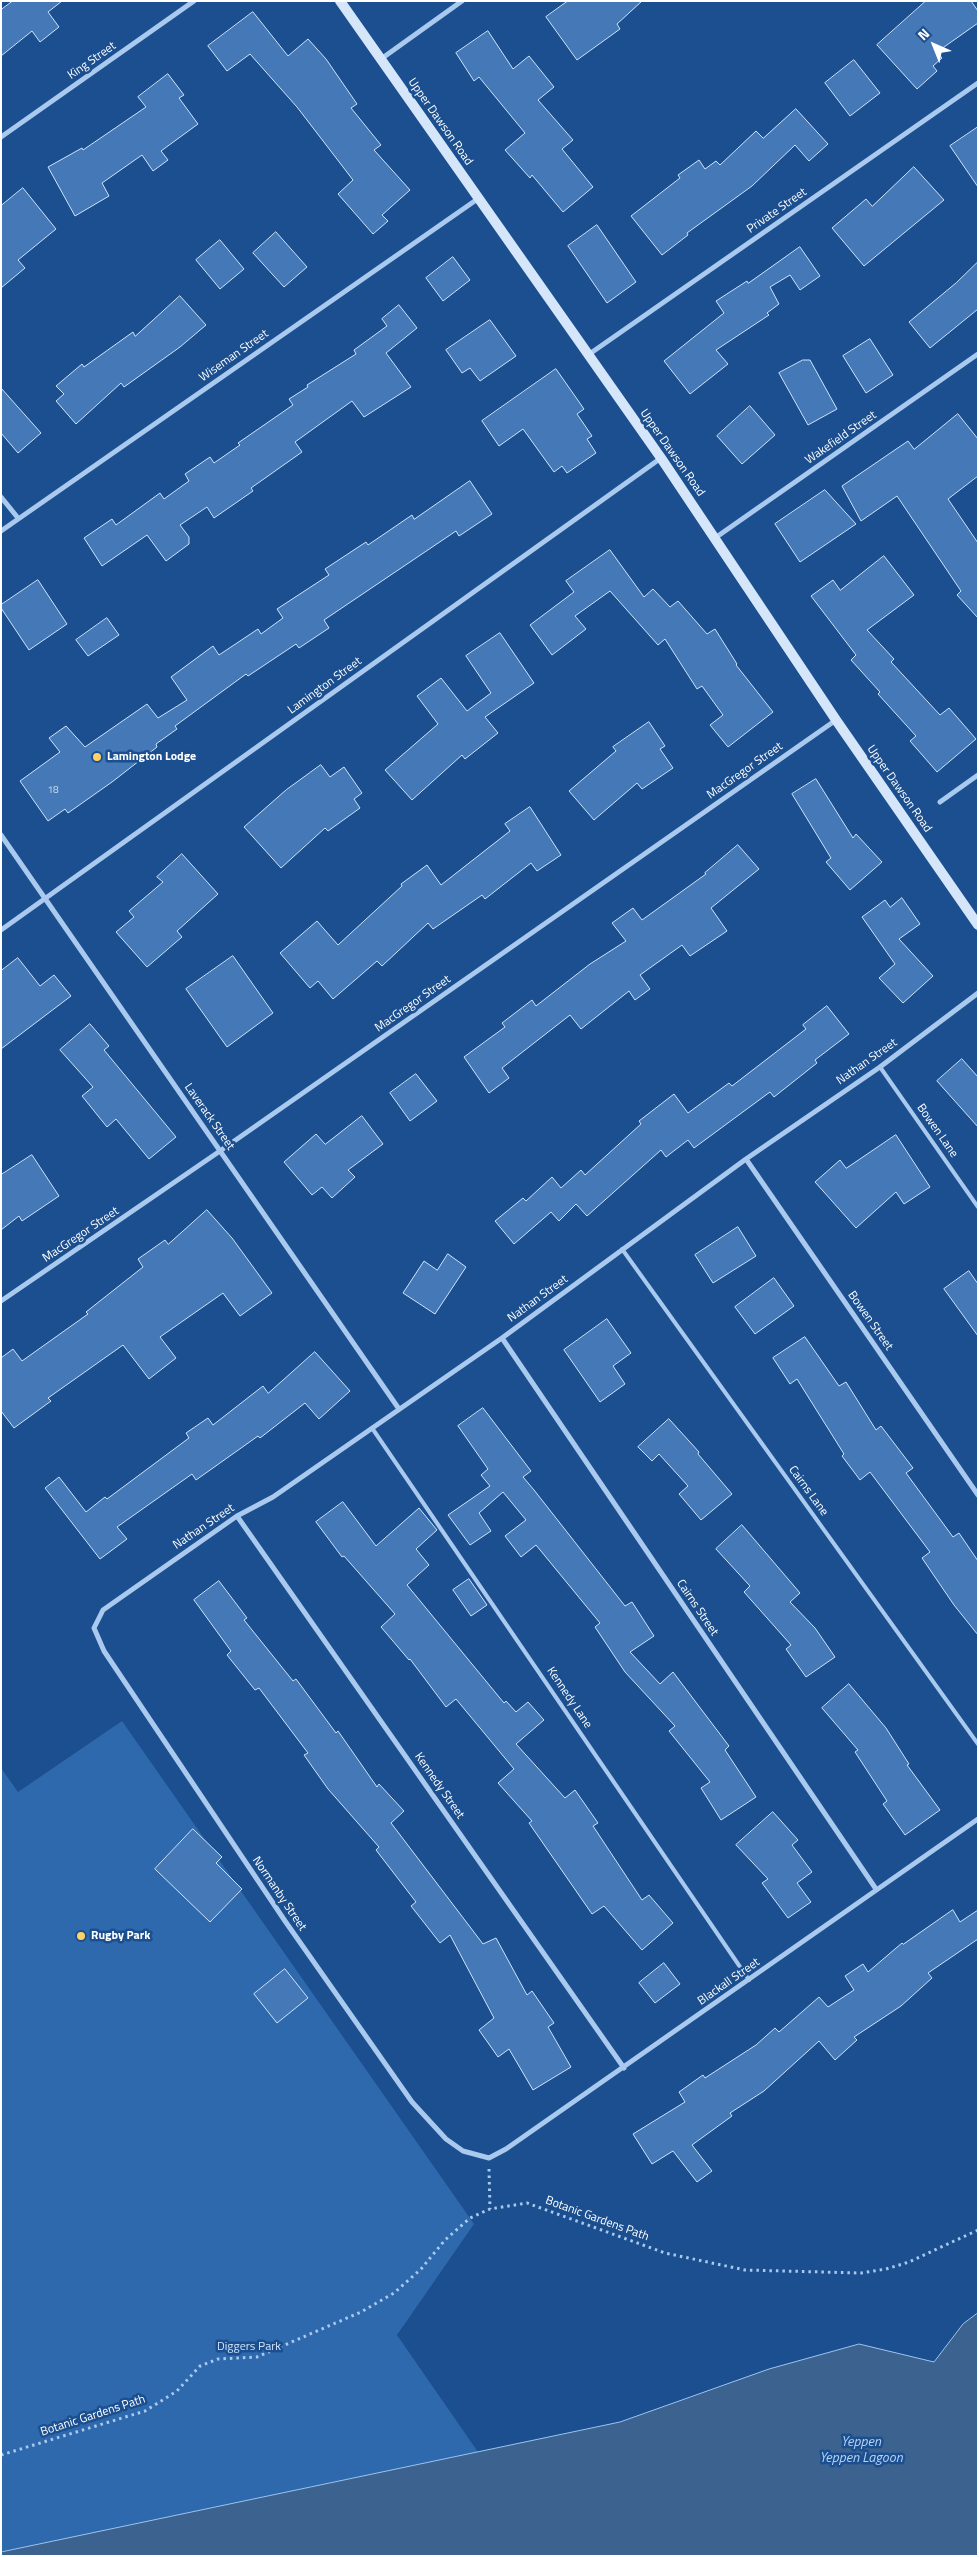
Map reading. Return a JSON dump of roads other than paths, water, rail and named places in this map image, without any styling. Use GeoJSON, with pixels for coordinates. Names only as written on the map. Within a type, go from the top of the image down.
{"type":"FeatureCollection","features":[{"type":"Feature","properties":{"kind":"street","name":"King Street"},"geometry":{"type":"LineString","coordinates":[[1,137],[194,1]]}},
{"type":"Feature","properties":{"kind":"street","name":"Upper Dawson Road"},"geometry":{"type":"LineString","coordinates":[[340,1],[661,458],[836,720],[978,925]]}},
{"type":"Feature","properties":{"kind":"street"},"geometry":{"type":"LineString","coordinates":[[380,60],[462,1]]}},
{"type":"Feature","properties":{"kind":"street","name":"Private Street"},"geometry":{"type":"LineString","coordinates":[[588,355],[978,83]]}},
{"type":"Feature","properties":{"kind":"street","name":"Wiseman Street"},"geometry":{"type":"LineString","coordinates":[[1,530],[479,198]]}},
{"type":"Feature","properties":{"kind":"street","name":"Wakefield Street"},"geometry":{"type":"LineString","coordinates":[[715,538],[978,354]]}},
{"type":"Feature","properties":{"kind":"street","name":"Lamington Street"},"geometry":{"type":"LineString","coordinates":[[1,930],[661,458]]}},
{"type":"Feature","properties":{"kind":"street"},"geometry":{"type":"LineString","coordinates":[[1,497],[18,518]]}},
{"type":"Feature","properties":{"kind":"street","name":"MacGregor Street"},"geometry":{"type":"LineString","coordinates":[[1,1301],[220,1151],[836,720]]}},
{"type":"Feature","properties":{"kind":"street"},"geometry":{"type":"LineString","coordinates":[[940,802],[978,775]]}},
{"type":"Feature","properties":{"kind":"street","name":"Laverack Street"},"geometry":{"type":"LineString","coordinates":[[1,835],[44,900],[399,1410]]}},
{"type":"Feature","properties":{"kind":"street","name":"Nathan Street"},"geometry":{"type":"LineString","coordinates":[[103,1610],[237,1516],[273,1497],[502,1338],[746,1158],[880,1067],[978,993]]}},
{"type":"Feature","properties":{"kind":"street","name":"Bowen Street"},"geometry":{"type":"LineString","coordinates":[[746,1158],[978,1495]]}},
{"type":"Feature","properties":{"kind":"street","name":"Cairns Street"},"geometry":{"type":"LineString","coordinates":[[502,1338],[876,1889]]}},
{"type":"Feature","properties":{"kind":"street","name":"Kennedy Street"},"geometry":{"type":"LineString","coordinates":[[237,1516],[624,2068]]}},
{"type":"Feature","properties":{"kind":"street","name":"Normanby Street"},"geometry":{"type":"LineString","coordinates":[[103,1610],[94,1628],[104,1651],[285,1921],[401,2086],[446,2139],[463,2151],[489,2158]]}},
{"type":"Feature","properties":{"kind":"street","name":"Blackall Street"},"geometry":{"type":"LineString","coordinates":[[489,2158],[506,2149],[624,2068],[978,1819]]}},
{"type":"Feature","properties":{"kind":"lane","name":"Bowen Lane"},"geometry":{"type":"LineString","coordinates":[[880,1067],[978,1207]]}},
{"type":"Feature","properties":{"kind":"lane","name":"Cairns Lane"},"geometry":{"type":"LineString","coordinates":[[622,1250],[978,1744]]}},
{"type":"Feature","properties":{"kind":"lane","name":"Kennedy Lane"},"geometry":{"type":"LineString","coordinates":[[372,1428],[748,1980]]}},
{"type":"Feature","properties":{"kind":"water","name":"Yeppen Yeppen Lagoon"},"geometry":{"type":"Polygon","coordinates":[[[978,2313],[978,2556],[1,2556],[1,2552],[620,2422],[769,2369],[859,2344],[934,2362],[963,2324],[978,2313]]]}},
{"type":"Feature","properties":{"kind":"place","name":"Lamington Lodge"},"geometry":{"type":"Point","coordinates":[97,757]}},
{"type":"Feature","properties":{"kind":"place","name":"Rugby Park"},"geometry":{"type":"Point","coordinates":[81,1936]}},
{"type":"Feature","properties":{"kind":"park label","name":"Diggers Park"},"geometry":{"type":"Point","coordinates":[249,2347]}}]}
